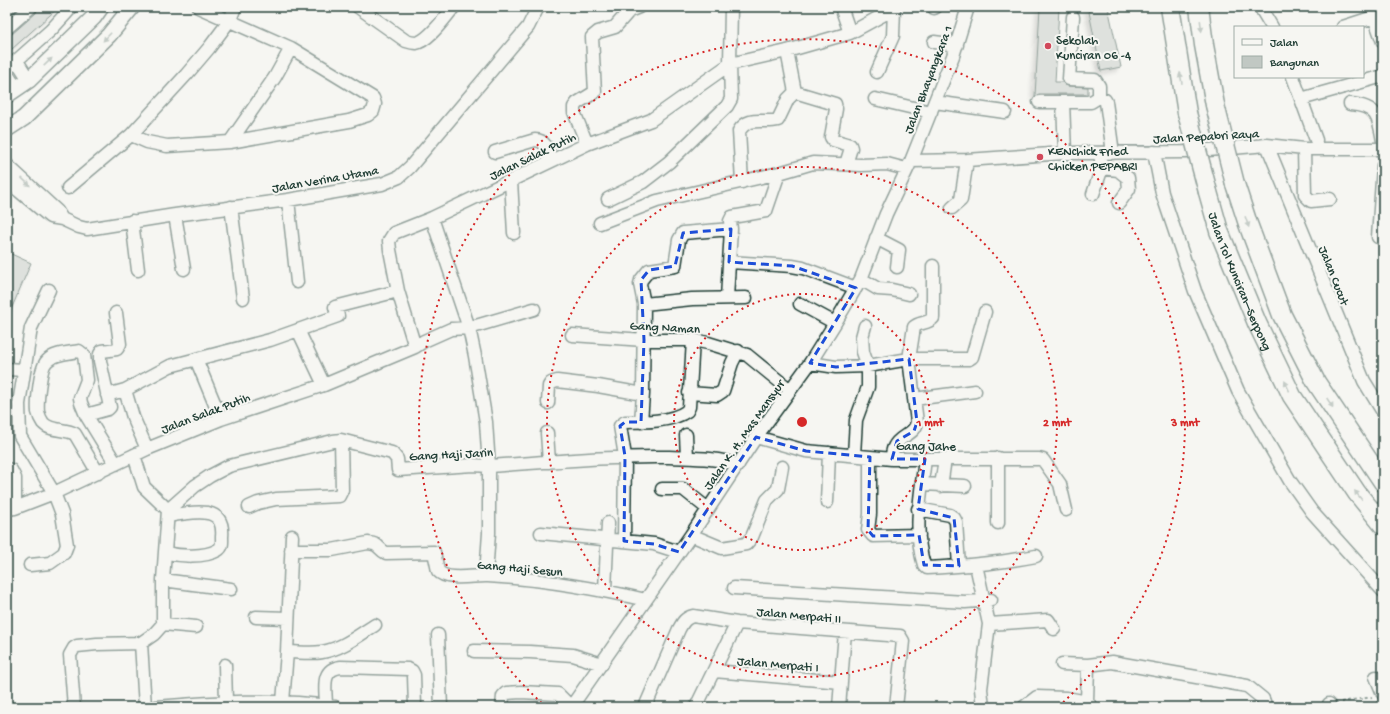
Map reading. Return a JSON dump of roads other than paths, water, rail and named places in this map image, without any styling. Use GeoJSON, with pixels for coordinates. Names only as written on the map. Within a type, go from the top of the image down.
{"type":"FeatureCollection","features":[{"type":"Feature","properties":{"kind":"highway","name":"Jalan Tol Kunciran–Serpong"},"geometry":{"type":"LineString","coordinates":[[1170,7],[1187,113],[1208,192],[1220,231],[1257,323],[1292,396],[1357,493],[1383,525]]}},
{"type":"Feature","properties":{"kind":"highway","name":"Jalan Tol Kunciran–Serpong"},"geometry":{"type":"LineString","coordinates":[[1199,7],[1215,106],[1235,184],[1282,316],[1316,382],[1383,482]]}},
{"type":"Feature","properties":{"kind":"main road"},"geometry":{"type":"LineString","coordinates":[[12,92],[29,80],[94,17],[101,7]]}},
{"type":"Feature","properties":{"kind":"main road"},"geometry":{"type":"LineString","coordinates":[[7,130],[24,118],[104,40],[132,7]]}},
{"type":"Feature","properties":{"kind":"street"},"geometry":{"type":"LineString","coordinates":[[7,28],[31,7]]}},
{"type":"Feature","properties":{"kind":"street"},"geometry":{"type":"LineString","coordinates":[[7,69],[51,30],[72,7]]}},
{"type":"Feature","properties":{"kind":"street"},"geometry":{"type":"LineString","coordinates":[[131,135],[147,142],[168,146],[230,142],[349,121],[373,112],[376,104],[373,98],[291,48],[198,7]]}},
{"type":"Feature","properties":{"kind":"street"},"geometry":{"type":"LineString","coordinates":[[68,188],[131,135],[210,48],[230,20],[235,7]]}},
{"type":"Feature","properties":{"kind":"street"},"geometry":{"type":"LineString","coordinates":[[358,7],[371,11],[406,41],[415,43],[422,41],[432,33],[454,7]]}},
{"type":"Feature","properties":{"kind":"street","name":"Jalan Verina Utama"},"geometry":{"type":"LineString","coordinates":[[7,165],[41,204],[50,217],[62,219],[87,229],[132,221],[288,200],[382,184],[399,177],[410,167],[528,27],[538,7]]}},
{"type":"Feature","properties":{"kind":"street"},"geometry":{"type":"LineString","coordinates":[[587,144],[574,112],[574,107],[577,103],[596,92],[592,37],[598,32],[615,27],[629,11],[639,7]]}},
{"type":"Feature","properties":{"kind":"street"},"geometry":{"type":"LineString","coordinates":[[608,199],[643,182],[669,162],[727,106],[731,99],[731,7]]}},
{"type":"Feature","properties":{"kind":"street"},"geometry":{"type":"LineString","coordinates":[[841,7],[850,33]]}},
{"type":"Feature","properties":{"kind":"street"},"geometry":{"type":"LineString","coordinates":[[1260,7],[1271,26]]}},
{"type":"Feature","properties":{"kind":"street"},"geometry":{"type":"LineString","coordinates":[[730,64],[787,52],[850,33],[894,9],[892,36],[877,72]]}},
{"type":"Feature","properties":{"kind":"street","name":"Jalan Bhayangkara 1"},"geometry":{"type":"LineString","coordinates":[[909,165],[957,45],[969,10]]}},
{"type":"Feature","properties":{"kind":"street"},"geometry":{"type":"LineString","coordinates":[[1346,26],[1379,14],[1383,42]]}},
{"type":"Feature","properties":{"kind":"street"},"geometry":{"type":"LineString","coordinates":[[1073,17],[1069,79],[1095,80],[1099,86],[1100,97]]}},
{"type":"Feature","properties":{"kind":"street"},"geometry":{"type":"LineString","coordinates":[[934,42],[957,45]]}},
{"type":"Feature","properties":{"kind":"street"},"geometry":{"type":"LineString","coordinates":[[230,142],[275,77],[291,48]]}},
{"type":"Feature","properties":{"kind":"street"},"geometry":{"type":"LineString","coordinates":[[787,52],[795,92]]}},
{"type":"Feature","properties":{"kind":"street"},"geometry":{"type":"LineString","coordinates":[[17,61],[29,80]]}},
{"type":"Feature","properties":{"kind":"street","name":"Jalan Salak Putih"},"geometry":{"type":"LineString","coordinates":[[415,347],[398,291],[390,250],[389,242],[394,234],[432,218],[587,144],[651,120],[730,64]]}},
{"type":"Feature","properties":{"kind":"street"},"geometry":{"type":"LineString","coordinates":[[7,74],[12,92]]}},
{"type":"Feature","properties":{"kind":"street"},"geometry":{"type":"LineString","coordinates":[[1301,99],[1383,76]]}},
{"type":"Feature","properties":{"kind":"street"},"geometry":{"type":"LineString","coordinates":[[1293,78],[1316,140]]}},
{"type":"Feature","properties":{"kind":"street"},"geometry":{"type":"LineString","coordinates":[[795,92],[835,104],[836,109],[831,137],[833,140],[850,145],[851,148],[846,164]]}},
{"type":"Feature","properties":{"kind":"street"},"geometry":{"type":"LineString","coordinates":[[742,182],[739,131],[743,125],[752,121],[778,120],[788,99],[795,92]]}},
{"type":"Feature","properties":{"kind":"street"},"geometry":{"type":"LineString","coordinates":[[1039,102],[1091,102],[1100,97]]}},
{"type":"Feature","properties":{"kind":"street"},"geometry":{"type":"LineString","coordinates":[[1100,97],[1106,102],[1113,153]]}},
{"type":"Feature","properties":{"kind":"street"},"geometry":{"type":"LineString","coordinates":[[875,99],[933,107],[1005,112]]}},
{"type":"Feature","properties":{"kind":"street"},"geometry":{"type":"LineString","coordinates":[[1063,102],[1065,153]]}},
{"type":"Feature","properties":{"kind":"street"},"geometry":{"type":"LineString","coordinates":[[1350,104],[1368,107],[1373,112],[1380,122],[1383,141]]}},
{"type":"Feature","properties":{"kind":"street"},"geometry":{"type":"LineString","coordinates":[[496,152],[535,140],[542,140],[551,161]]}},
{"type":"Feature","properties":{"kind":"street","name":"Jalan Pepabri Raya"},"geometry":{"type":"LineString","coordinates":[[600,223],[657,201],[779,173],[813,163],[909,165],[1065,153],[1185,152],[1267,145],[1304,150],[1383,149]]}},
{"type":"Feature","properties":{"kind":"street","name":"Jalan Cucut"},"geometry":{"type":"LineString","coordinates":[[1267,145],[1364,381],[1382,408]]}},
{"type":"Feature","properties":{"kind":"street"},"geometry":{"type":"LineString","coordinates":[[1304,150],[1305,195],[1311,201],[1330,199]]}},
{"type":"Feature","properties":{"kind":"street"},"geometry":{"type":"LineString","coordinates":[[1154,152],[1162,193],[1195,291],[1238,391],[1290,481],[1312,512],[1383,591]]}},
{"type":"Feature","properties":{"kind":"street"},"geometry":{"type":"LineString","coordinates":[[1093,194],[1102,168],[1100,153]]}},
{"type":"Feature","properties":{"kind":"street"},"geometry":{"type":"LineString","coordinates":[[952,208],[960,200],[967,160]]}},
{"type":"Feature","properties":{"kind":"street","name":"Jalan K. H. Mas Mansyur"},"geometry":{"type":"LineString","coordinates":[[571,707],[691,535],[756,437],[810,363],[835,323],[858,284],[876,238],[909,165]]}},
{"type":"Feature","properties":{"kind":"street"},"geometry":{"type":"LineString","coordinates":[[1378,237],[1383,166]]}},
{"type":"Feature","properties":{"kind":"street"},"geometry":{"type":"LineString","coordinates":[[1102,168],[1118,170],[1128,178],[1129,189],[1119,203]]}},
{"type":"Feature","properties":{"kind":"street"},"geometry":{"type":"LineString","coordinates":[[728,298],[731,229],[730,221],[732,217],[766,211],[779,173]]}},
{"type":"Feature","properties":{"kind":"street","name":"Jalan Verina Utama"},"geometry":{"type":"LineString","coordinates":[[7,181],[41,204]]}},
{"type":"Feature","properties":{"kind":"street"},"geometry":{"type":"LineString","coordinates":[[511,181],[514,233]]}},
{"type":"Feature","properties":{"kind":"street"},"geometry":{"type":"LineString","coordinates":[[288,200],[297,282]]}},
{"type":"Feature","properties":{"kind":"street"},"geometry":{"type":"LineString","coordinates":[[231,207],[243,298]]}},
{"type":"Feature","properties":{"kind":"street"},"geometry":{"type":"LineString","coordinates":[[175,215],[184,269]]}},
{"type":"Feature","properties":{"kind":"street"},"geometry":{"type":"LineString","coordinates":[[432,218],[469,328],[486,422],[490,466],[489,533],[486,575]]}},
{"type":"Feature","properties":{"kind":"street"},"geometry":{"type":"LineString","coordinates":[[132,221],[138,270]]}},
{"type":"Feature","properties":{"kind":"street"},"geometry":{"type":"LineString","coordinates":[[641,422],[643,394],[644,304],[640,284],[641,280],[649,270],[675,266],[679,240],[683,233],[731,229]]}},
{"type":"Feature","properties":{"kind":"street"},"geometry":{"type":"LineString","coordinates":[[876,238],[899,250],[897,267]]}},
{"type":"Feature","properties":{"kind":"street"},"geometry":{"type":"LineString","coordinates":[[729,262],[792,266],[858,284],[909,294]]}},
{"type":"Feature","properties":{"kind":"street"},"geometry":{"type":"LineString","coordinates":[[892,459],[893,448],[897,441],[914,430],[916,427],[917,422],[909,359],[914,327],[918,324],[929,322],[933,318],[933,266]]}},
{"type":"Feature","properties":{"kind":"street"},"geometry":{"type":"LineString","coordinates":[[30,565],[50,563],[64,553],[67,545],[62,514],[54,493],[20,436],[19,404],[31,328],[49,290]]}},
{"type":"Feature","properties":{"kind":"street"},"geometry":{"type":"LineString","coordinates":[[107,395],[125,390],[170,366],[270,340],[338,316],[335,307],[398,291]]}},
{"type":"Feature","properties":{"kind":"street"},"geometry":{"type":"LineString","coordinates":[[644,304],[692,299],[746,298]]}},
{"type":"Feature","properties":{"kind":"street"},"geometry":{"type":"LineString","coordinates":[[800,304],[835,323]]}},
{"type":"Feature","properties":{"kind":"street","name":"Jalan Salak Putih"},"geometry":{"type":"LineString","coordinates":[[11,508],[54,493],[147,449],[221,419],[324,385],[415,347],[450,329],[469,328],[534,309]]}},
{"type":"Feature","properties":{"kind":"street"},"geometry":{"type":"LineString","coordinates":[[810,363],[836,368],[868,366],[909,359],[972,358],[985,312]]}},
{"type":"Feature","properties":{"kind":"street"},"geometry":{"type":"LineString","coordinates":[[86,415],[108,409],[110,407],[100,361],[100,354],[102,351],[117,349],[120,344],[116,313]]}},
{"type":"Feature","properties":{"kind":"street"},"geometry":{"type":"LineString","coordinates":[[854,455],[856,420],[868,387],[868,366],[863,352],[862,337],[865,326]]}},
{"type":"Feature","properties":{"kind":"street"},"geometry":{"type":"LineString","coordinates":[[298,330],[324,385]]}},
{"type":"Feature","properties":{"kind":"street","name":"Gang Naman"},"geometry":{"type":"LineString","coordinates":[[572,335],[644,340],[693,340],[708,343],[748,355],[790,390]]}},
{"type":"Feature","properties":{"kind":"street"},"geometry":{"type":"LineString","coordinates":[[624,541],[625,456],[621,424],[625,422],[641,422],[677,417],[687,412],[689,407],[693,340]]}},
{"type":"Feature","properties":{"kind":"street"},"geometry":{"type":"LineString","coordinates":[[98,473],[75,434],[47,427],[40,418],[38,411],[41,374],[48,360],[54,356],[79,351],[84,355],[87,380],[80,398],[86,415],[116,464]]}},
{"type":"Feature","properties":{"kind":"street"},"geometry":{"type":"LineString","coordinates":[[689,393],[717,395],[723,391],[738,351]]}},
{"type":"Feature","properties":{"kind":"street"},"geometry":{"type":"LineString","coordinates":[[196,359],[221,419]]}},
{"type":"Feature","properties":{"kind":"street"},"geometry":{"type":"LineString","coordinates":[[7,369],[24,370]]}},
{"type":"Feature","properties":{"kind":"street"},"geometry":{"type":"LineString","coordinates":[[548,403],[549,386],[551,383],[557,381],[592,385],[643,394]]}},
{"type":"Feature","properties":{"kind":"street"},"geometry":{"type":"LineString","coordinates":[[125,390],[133,417],[147,449]]}},
{"type":"Feature","properties":{"kind":"street"},"geometry":{"type":"LineString","coordinates":[[914,399],[975,391]]}},
{"type":"Feature","properties":{"kind":"street"},"geometry":{"type":"LineString","coordinates":[[547,433],[550,462]]}},
{"type":"Feature","properties":{"kind":"street"},"geometry":{"type":"LineString","coordinates":[[686,435],[687,458]]}},
{"type":"Feature","properties":{"kind":"street","name":"Gang Jahe"},"geometry":{"type":"LineString","coordinates":[[756,437],[806,451],[829,454],[892,459],[998,458],[1043,460],[1060,484],[1066,510]]}},
{"type":"Feature","properties":{"kind":"street"},"geometry":{"type":"LineString","coordinates":[[249,507],[258,503],[276,499],[336,498],[339,496],[342,490],[341,440]]}},
{"type":"Feature","properties":{"kind":"street","name":"Gang Haji Jarin"},"geometry":{"type":"LineString","coordinates":[[168,513],[195,486],[229,466],[320,443],[341,440],[392,453],[397,459],[398,470],[467,465],[490,466],[625,456],[726,460],[738,465]]}},
{"type":"Feature","properties":{"kind":"street"},"geometry":{"type":"LineString","coordinates":[[827,502],[829,454]]}},
{"type":"Feature","properties":{"kind":"street"},"geometry":{"type":"LineString","coordinates":[[74,707],[70,655],[74,648],[77,646],[97,644],[141,643],[154,634],[163,624],[163,580],[168,513],[144,487],[134,455]]}},
{"type":"Feature","properties":{"kind":"street"},"geometry":{"type":"LineString","coordinates":[[870,457],[870,514],[868,530],[873,536],[919,535]]}},
{"type":"Feature","properties":{"kind":"street"},"geometry":{"type":"LineString","coordinates":[[998,458],[998,523]]}},
{"type":"Feature","properties":{"kind":"street"},"geometry":{"type":"LineString","coordinates":[[925,459],[918,509],[919,535],[924,565],[927,568],[976,565],[1036,556]]}},
{"type":"Feature","properties":{"kind":"street"},"geometry":{"type":"LineString","coordinates":[[941,486],[945,459]]}},
{"type":"Feature","properties":{"kind":"street"},"geometry":{"type":"LineString","coordinates":[[691,535],[722,548],[746,544],[752,537],[767,500],[778,489],[782,467]]}},
{"type":"Feature","properties":{"kind":"street"},"geometry":{"type":"LineString","coordinates":[[7,469],[11,470],[15,475],[11,508]]}},
{"type":"Feature","properties":{"kind":"street"},"geometry":{"type":"LineString","coordinates":[[922,484],[965,486]]}},
{"type":"Feature","properties":{"kind":"street"},"geometry":{"type":"LineString","coordinates":[[662,489],[683,489],[708,509]]}},
{"type":"Feature","properties":{"kind":"street"},"geometry":{"type":"LineString","coordinates":[[918,509],[950,515],[954,518],[956,522],[959,566]]}},
{"type":"Feature","properties":{"kind":"street"},"geometry":{"type":"LineString","coordinates":[[166,553],[178,556],[211,553],[219,550],[222,543],[223,526],[215,516],[207,513],[168,513]]}},
{"type":"Feature","properties":{"kind":"street"},"geometry":{"type":"LineString","coordinates":[[605,590],[608,523]]}},
{"type":"Feature","properties":{"kind":"street"},"geometry":{"type":"LineString","coordinates":[[541,534],[654,544],[679,552]]}},
{"type":"Feature","properties":{"kind":"street"},"geometry":{"type":"LineString","coordinates":[[283,702],[287,652],[292,536]]}},
{"type":"Feature","properties":{"kind":"street","name":"Gang Haji Sesun"},"geometry":{"type":"LineString","coordinates":[[291,550],[332,550],[368,543],[377,545],[386,553],[434,552],[438,571],[445,576],[486,575],[525,579],[605,590],[646,600]]}},
{"type":"Feature","properties":{"kind":"street"},"geometry":{"type":"LineString","coordinates":[[976,565],[987,600],[989,624],[981,689],[983,707]]}},
{"type":"Feature","properties":{"kind":"street"},"geometry":{"type":"LineString","coordinates":[[163,580],[230,588]]}},
{"type":"Feature","properties":{"kind":"street"},"geometry":{"type":"LineString","coordinates":[[734,588],[965,602],[987,600]]}},
{"type":"Feature","properties":{"kind":"street","name":"Jalan Merpati II"},"geometry":{"type":"LineString","coordinates":[[645,707],[678,629],[683,621],[693,616],[737,624],[900,636],[903,641],[896,707]]}},
{"type":"Feature","properties":{"kind":"street"},"geometry":{"type":"LineString","coordinates":[[256,617],[288,618]]}},
{"type":"Feature","properties":{"kind":"street"},"geometry":{"type":"LineString","coordinates":[[989,624],[1048,620],[1054,629]]}},
{"type":"Feature","properties":{"kind":"street"},"geometry":{"type":"LineString","coordinates":[[163,624],[196,627]]}},
{"type":"Feature","properties":{"kind":"street"},"geometry":{"type":"LineString","coordinates":[[700,706],[714,671],[737,624]]}},
{"type":"Feature","properties":{"kind":"street"},"geometry":{"type":"LineString","coordinates":[[287,652],[321,652],[332,650],[342,646],[375,625]]}},
{"type":"Feature","properties":{"kind":"street"},"geometry":{"type":"LineString","coordinates":[[839,707],[845,632]]}},
{"type":"Feature","properties":{"kind":"street"},"geometry":{"type":"LineString","coordinates":[[438,635],[441,707]]}},
{"type":"Feature","properties":{"kind":"street"},"geometry":{"type":"LineString","coordinates":[[141,643],[145,707]]}},
{"type":"Feature","properties":{"kind":"street"},"geometry":{"type":"LineString","coordinates":[[474,651],[530,652],[573,655],[602,664]]}},
{"type":"Feature","properties":{"kind":"street"},"geometry":{"type":"LineString","coordinates":[[1062,664],[1088,665],[1112,662],[1247,686],[1263,699],[1266,707]]}},
{"type":"Feature","properties":{"kind":"street"},"geometry":{"type":"LineString","coordinates":[[225,664],[226,702]]}},
{"type":"Feature","properties":{"kind":"street"},"geometry":{"type":"LineString","coordinates":[[1024,707],[1037,697],[1067,698],[1090,705],[1088,665]]}},
{"type":"Feature","properties":{"kind":"street"},"geometry":{"type":"LineString","coordinates":[[156,707],[226,702],[245,705],[283,702],[330,706],[326,676],[332,669],[341,667],[408,669],[412,671],[414,675],[415,707]]}},
{"type":"Feature","properties":{"kind":"street","name":"Jalan Merpati I"},"geometry":{"type":"LineString","coordinates":[[714,671],[840,682]]}},
{"type":"Feature","properties":{"kind":"street"},"geometry":{"type":"LineString","coordinates":[[1376,677],[1379,695]]}},
{"type":"Feature","properties":{"kind":"street"},"geometry":{"type":"LineString","coordinates":[[502,707],[503,696],[506,693],[521,692],[558,694],[571,707]]}},
{"type":"Feature","properties":{"kind":"place","name":"Sekolah Kunciran 06 -4"},"geometry":{"type":"Point","coordinates":[1048,46]}},
{"type":"Feature","properties":{"kind":"place","name":"KENchick Fried Chicken PEPABRI"},"geometry":{"type":"Point","coordinates":[1040,157]}}]}
